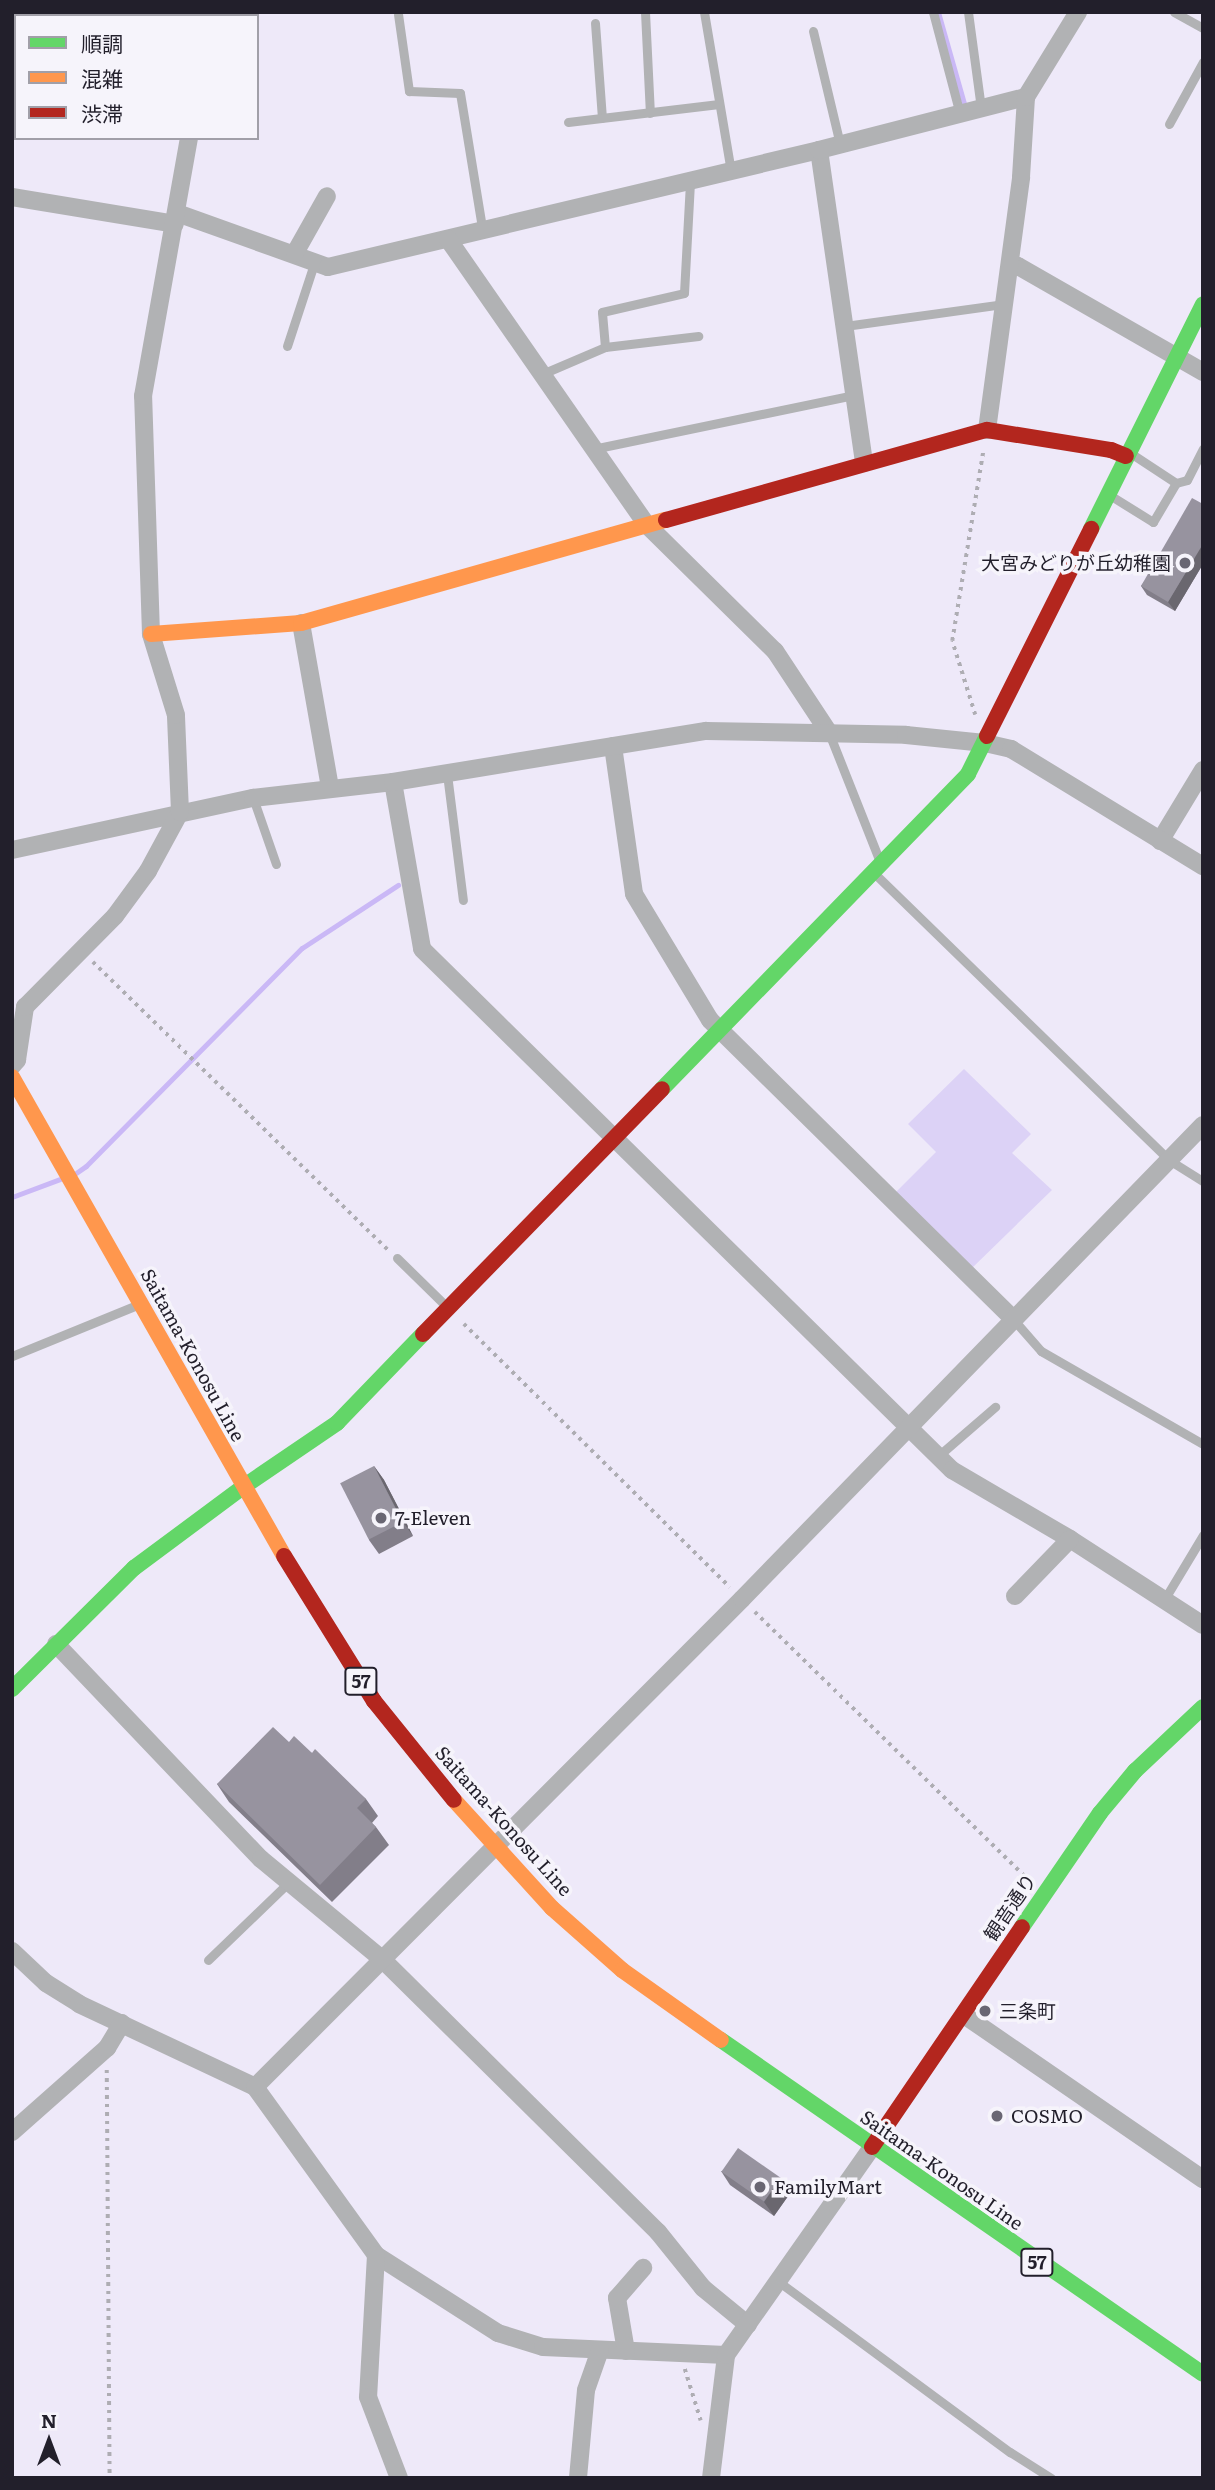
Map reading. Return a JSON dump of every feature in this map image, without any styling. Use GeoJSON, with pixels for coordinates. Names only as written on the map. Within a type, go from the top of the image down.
{"type":"FeatureCollection","features":[{"type":"Feature","properties":{"kind":"street"},"geometry":{"type":"LineString","coordinates":[[987,430],[1021,177],[1026,96],[1078,12]]}},
{"type":"Feature","properties":{"kind":"street"},"geometry":{"type":"LineString","coordinates":[[12,197],[176,219],[295,253],[328,267],[448,239],[482,228],[819,150],[1026,96]]}},
{"type":"Feature","properties":{"kind":"street"},"geometry":{"type":"LineString","coordinates":[[12,1066],[17,1060],[25,1007],[115,916],[148,871],[180,812],[176,715],[151,634],[143,396],[189,140]]}},
{"type":"Feature","properties":{"kind":"street"},"geometry":{"type":"LineString","coordinates":[[819,150],[864,463]]}},
{"type":"Feature","properties":{"kind":"street"},"geometry":{"type":"LineString","coordinates":[[295,253],[327,196]]}},
{"type":"Feature","properties":{"kind":"street"},"geometry":{"type":"LineString","coordinates":[[448,239],[592,450],[646,524],[775,652],[829,733]]}},
{"type":"Feature","properties":{"kind":"street"},"geometry":{"type":"LineString","coordinates":[[1010,264],[1018,266],[1203,372]]}},
{"type":"Feature","properties":{"kind":"street"},"geometry":{"type":"LineString","coordinates":[[12,1689],[134,1568],[243,1486],[337,1423],[968,774],[1106,493],[1203,304]]}},
{"type":"Feature","properties":{"kind":"street"},"geometry":{"type":"LineString","coordinates":[[151,634],[300,623],[987,430],[1127,454]]}},
{"type":"Feature","properties":{"kind":"street"},"geometry":{"type":"LineString","coordinates":[[300,623],[330,787]]}},
{"type":"Feature","properties":{"kind":"street"},"geometry":{"type":"LineString","coordinates":[[12,850],[253,798],[330,787],[393,782],[706,731],[988,736],[1203,866]]}},
{"type":"Feature","properties":{"kind":"street"},"geometry":{"type":"LineString","coordinates":[[613,746],[634,894],[710,1020],[1013,1319]]}},
{"type":"Feature","properties":{"kind":"street"},"geometry":{"type":"LineString","coordinates":[[1160,841],[1203,769]]}},
{"type":"Feature","properties":{"kind":"street"},"geometry":{"type":"LineString","coordinates":[[393,782],[422,949],[906,1429],[951,1470],[1070,1539],[1163,1602],[1203,1625]]}},
{"type":"Feature","properties":{"kind":"street","name":"Saitama-Konosu Line"},"geometry":{"type":"LineString","coordinates":[[12,1077],[294,1575],[374,1701],[495,1848],[552,1908],[622,1970],[872,2147],[1203,2374]]}},
{"type":"Feature","properties":{"kind":"street"},"geometry":{"type":"LineString","coordinates":[[255,2087],[495,1848],[1203,1125]]}},
{"type":"Feature","properties":{"kind":"street"},"geometry":{"type":"LineString","coordinates":[[1015,1596],[1070,1539]]}},
{"type":"Feature","properties":{"kind":"street"},"geometry":{"type":"LineString","coordinates":[[56,1644],[261,1859],[383,1960],[658,2232],[703,2288],[748,2325]]}},
{"type":"Feature","properties":{"kind":"street","name":"観音通り"},"geometry":{"type":"LineString","coordinates":[[872,2147],[1100,1813],[1143,1762],[1203,1707]]}},
{"type":"Feature","properties":{"kind":"street"},"geometry":{"type":"LineString","coordinates":[[12,1951],[46,1983],[79,2004],[255,2087],[376,2255],[448,2304],[498,2333],[543,2347],[726,2355]]}},
{"type":"Feature","properties":{"kind":"street"},"geometry":{"type":"LineString","coordinates":[[964,2015],[1203,2179]]}},
{"type":"Feature","properties":{"kind":"street"},"geometry":{"type":"LineString","coordinates":[[12,2133],[42,2103],[107,2048],[122,2023]]}},
{"type":"Feature","properties":{"kind":"street"},"geometry":{"type":"LineString","coordinates":[[711,2478],[726,2355],[872,2147]]}},
{"type":"Feature","properties":{"kind":"street"},"geometry":{"type":"LineString","coordinates":[[376,2255],[368,2397],[399,2478]]}},
{"type":"Feature","properties":{"kind":"street"},"geometry":{"type":"LineString","coordinates":[[625,2351],[617,2298],[643,2268]]}},
{"type":"Feature","properties":{"kind":"street"},"geometry":{"type":"LineString","coordinates":[[578,2478],[586,2390],[600,2350]]}},
{"type":"Feature","properties":{"kind":"lane"},"geometry":{"type":"LineString","coordinates":[[645,12],[650,113]]}},
{"type":"Feature","properties":{"kind":"lane"},"geometry":{"type":"LineString","coordinates":[[704,12],[731,171]]}},
{"type":"Feature","properties":{"kind":"lane"},"geometry":{"type":"LineString","coordinates":[[933,12],[960,114]]}},
{"type":"Feature","properties":{"kind":"lane"},"geometry":{"type":"LineString","coordinates":[[968,12],[981,108]]}},
{"type":"Feature","properties":{"kind":"lane"},"geometry":{"type":"LineString","coordinates":[[1174,12],[1203,28]]}},
{"type":"Feature","properties":{"kind":"lane"},"geometry":{"type":"LineString","coordinates":[[398,14],[409,92],[460,93],[482,228]]}},
{"type":"Feature","properties":{"kind":"lane"},"geometry":{"type":"LineString","coordinates":[[595,23],[602,118]]}},
{"type":"Feature","properties":{"kind":"lane"},"geometry":{"type":"LineString","coordinates":[[813,31],[840,144]]}},
{"type":"Feature","properties":{"kind":"lane"},"geometry":{"type":"LineString","coordinates":[[1169,124],[1203,62]]}},
{"type":"Feature","properties":{"kind":"lane"},"geometry":{"type":"LineString","coordinates":[[568,122],[719,104]]}},
{"type":"Feature","properties":{"kind":"lane"},"geometry":{"type":"LineString","coordinates":[[605,347],[602,312],[684,293],[690,180]]}},
{"type":"Feature","properties":{"kind":"lane"},"geometry":{"type":"LineString","coordinates":[[287,346],[315,261]]}},
{"type":"Feature","properties":{"kind":"lane"},"geometry":{"type":"LineString","coordinates":[[845,326],[1004,304]]}},
{"type":"Feature","properties":{"kind":"lane"},"geometry":{"type":"LineString","coordinates":[[542,374],[605,347],[698,336]]}},
{"type":"Feature","properties":{"kind":"lane"},"geometry":{"type":"LineString","coordinates":[[592,450],[855,395]]}},
{"type":"Feature","properties":{"kind":"lane"},"geometry":{"type":"LineString","coordinates":[[1106,493],[1153,522],[1176,483],[1187,480],[1203,449]]}},
{"type":"Feature","properties":{"kind":"lane"},"geometry":{"type":"LineString","coordinates":[[1127,454],[1176,483]]}},
{"type":"Feature","properties":{"kind":"lane"},"geometry":{"type":"LineString","coordinates":[[829,733],[877,868],[1170,1160],[1203,1181]]}},
{"type":"Feature","properties":{"kind":"lane"},"geometry":{"type":"LineString","coordinates":[[447,774],[463,900]]}},
{"type":"Feature","properties":{"kind":"lane"},"geometry":{"type":"LineString","coordinates":[[253,798],[276,864]]}},
{"type":"Feature","properties":{"kind":"lane"},"geometry":{"type":"LineString","coordinates":[[397,1258],[448,1309]]}},
{"type":"Feature","properties":{"kind":"lane"},"geometry":{"type":"LineString","coordinates":[[12,1356],[141,1304]]}},
{"type":"Feature","properties":{"kind":"lane"},"geometry":{"type":"LineString","coordinates":[[1013,1319],[1041,1351],[1203,1444]]}},
{"type":"Feature","properties":{"kind":"lane"},"geometry":{"type":"LineString","coordinates":[[937,1457],[995,1407]]}},
{"type":"Feature","properties":{"kind":"lane"},"geometry":{"type":"LineString","coordinates":[[1163,1602],[1203,1535]]}},
{"type":"Feature","properties":{"kind":"lane"},"geometry":{"type":"LineString","coordinates":[[208,1960],[289,1882]]}},
{"type":"Feature","properties":{"kind":"lane"},"geometry":{"type":"LineString","coordinates":[[779,2283],[1010,2452],[1051,2478]]}},
{"type":"Feature","properties":{"kind":"path"},"geometry":{"type":"LineString","coordinates":[[987,430],[952,641],[976,721],[988,736]]}},
{"type":"Feature","properties":{"kind":"path"},"geometry":{"type":"LineString","coordinates":[[81,951],[397,1258]]}},
{"type":"Feature","properties":{"kind":"path"},"geometry":{"type":"LineString","coordinates":[[107,2048],[110,2478]]}},
{"type":"Feature","properties":{"kind":"path"},"geometry":{"type":"LineString","coordinates":[[684,2367],[698,2419],[718,2427]]}},
{"type":"Feature","properties":{"kind":"shaded area"},"geometry":{"type":"Polygon","coordinates":[[[964,1069],[1031,1134],[1012,1153],[1052,1190],[970,1270],[896,1192],[936,1152],[908,1124],[964,1069]]]}},
{"type":"Feature","properties":{"kind":"building"},"geometry":{"type":"Polygon","coordinates":[[[1192,498],[1203,504],[1203,544],[1168,602],[1141,586],[1192,498]]]}},
{"type":"Feature","properties":{"kind":"building"},"geometry":{"type":"Polygon","coordinates":[[[374,1466],[403,1522],[369,1539],[340,1483],[374,1466]]]}},
{"type":"Feature","properties":{"kind":"building"},"geometry":{"type":"Polygon","coordinates":[[[273,1727],[289,1742],[294,1736],[312,1753],[315,1749],[366,1799],[357,1808],[376,1827],[320,1885],[217,1784],[273,1727]]]}},
{"type":"Feature","properties":{"kind":"building"},"geometry":{"type":"Polygon","coordinates":[[[738,2148],[781,2178],[764,2202],[721,2172],[738,2148]]]}},
{"type":"Feature","properties":{"kind":"waterway"},"geometry":{"type":"LineString","coordinates":[[938,12],[964,103]]}},
{"type":"Feature","properties":{"kind":"waterway"},"geometry":{"type":"LineString","coordinates":[[76,1173],[302,948],[398,885]]}},
{"type":"Feature","properties":{"kind":"waterway"},"geometry":{"type":"LineString","coordinates":[[12,1197],[60,1179]]}},
{"type":"Feature","properties":{"kind":"traffic: fast"},"geometry":{"type":"LineString","coordinates":[[1091,529],[1203,304]]}},
{"type":"Feature","properties":{"kind":"traffic: fast"},"geometry":{"type":"LineString","coordinates":[[662,1089],[968,774],[987,736]]}},
{"type":"Feature","properties":{"kind":"traffic: fast"},"geometry":{"type":"LineString","coordinates":[[12,1689],[134,1568],[243,1487],[337,1423],[423,1334]]}},
{"type":"Feature","properties":{"kind":"traffic: fast"},"geometry":{"type":"LineString","coordinates":[[1022,1927],[1100,1813],[1135,1771],[1203,1707]]}},
{"type":"Feature","properties":{"kind":"traffic: fast"},"geometry":{"type":"LineString","coordinates":[[721,2040],[1203,2374]]}},
{"type":"Feature","properties":{"kind":"traffic: slow"},"geometry":{"type":"LineString","coordinates":[[151,634],[301,623],[666,520]]}},
{"type":"Feature","properties":{"kind":"traffic: slow"},"geometry":{"type":"LineString","coordinates":[[12,1077],[284,1556]]}},
{"type":"Feature","properties":{"kind":"traffic: slow"},"geometry":{"type":"LineString","coordinates":[[454,1800],[552,1908],[622,1970],[721,2040]]}},
{"type":"Feature","properties":{"kind":"traffic: jam"},"geometry":{"type":"LineString","coordinates":[[666,520],[987,430],[1111,450],[1126,456]]}},
{"type":"Feature","properties":{"kind":"traffic: jam"},"geometry":{"type":"LineString","coordinates":[[987,736],[1091,529]]}},
{"type":"Feature","properties":{"kind":"traffic: jam"},"geometry":{"type":"LineString","coordinates":[[423,1334],[662,1089]]}},
{"type":"Feature","properties":{"kind":"traffic: jam"},"geometry":{"type":"LineString","coordinates":[[284,1556],[374,1701],[454,1800]]}},
{"type":"Feature","properties":{"kind":"traffic: jam"},"geometry":{"type":"LineString","coordinates":[[872,2147],[1022,1927]]}},
{"type":"Feature","properties":{"kind":"place","name":"大宮みどりが丘幼稚園"},"geometry":{"type":"Point","coordinates":[1185,563]}},
{"type":"Feature","properties":{"kind":"place","name":"7-Eleven"},"geometry":{"type":"Point","coordinates":[381,1518]}},
{"type":"Feature","properties":{"kind":"place","name":"三条町"},"geometry":{"type":"Point","coordinates":[985,2011]}},
{"type":"Feature","properties":{"kind":"place","name":"COSMO"},"geometry":{"type":"Point","coordinates":[997,2116]}},
{"type":"Feature","properties":{"kind":"place","name":"FamilyMart"},"geometry":{"type":"Point","coordinates":[760,2187]}}]}
